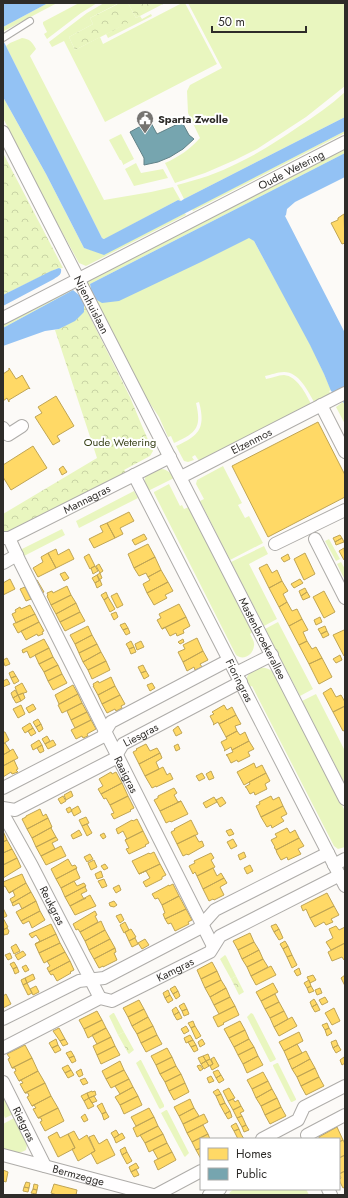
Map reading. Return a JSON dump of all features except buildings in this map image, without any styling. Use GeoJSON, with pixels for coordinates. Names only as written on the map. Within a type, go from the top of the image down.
{"type":"FeatureCollection","features":[{"type":"Feature","properties":{"kind":"street","name":"Nijenhuislaan"},"geometry":{"type":"LineString","coordinates":[[3,132],[181,477]]}},
{"type":"Feature","properties":{"kind":"street","name":"Oude Wetering"},"geometry":{"type":"LineString","coordinates":[[3,318],[81,285],[345,142]]}},
{"type":"Feature","properties":{"kind":"street","name":"Elzenmos"},"geometry":{"type":"LineString","coordinates":[[181,477],[340,395]]}},
{"type":"Feature","properties":{"kind":"street"},"geometry":{"type":"LineString","coordinates":[[321,405],[345,452]]}},
{"type":"Feature","properties":{"kind":"street"},"geometry":{"type":"LineString","coordinates":[[3,428],[8,435],[22,426]]}},
{"type":"Feature","properties":{"kind":"street","name":"Mannagras"},"geometry":{"type":"LineString","coordinates":[[6,538],[170,457]]}},
{"type":"Feature","properties":{"kind":"street","name":"Fioringras"},"geometry":{"type":"LineString","coordinates":[[134,475],[328,852],[341,871]]}},
{"type":"Feature","properties":{"kind":"street","name":"Mastenbroekerallee"},"geometry":{"type":"LineString","coordinates":[[181,477],[345,799]]}},
{"type":"Feature","properties":{"kind":"street"},"geometry":{"type":"LineString","coordinates":[[275,544],[345,510]]}},
{"type":"Feature","properties":{"kind":"street","name":"Raaigras"},"geometry":{"type":"LineString","coordinates":[[6,538],[17,555],[143,810],[213,946]]}},
{"type":"Feature","properties":{"kind":"street"},"geometry":{"type":"LineString","coordinates":[[315,539],[345,598]]}},
{"type":"Feature","properties":{"kind":"street"},"geometry":{"type":"LineString","coordinates":[[3,563],[17,555]]}},
{"type":"Feature","properties":{"kind":"street","name":"Liesgras"},"geometry":{"type":"LineString","coordinates":[[3,808],[15,810],[114,759],[123,744],[238,678],[272,654]]}},
{"type":"Feature","properties":{"kind":"street"},"geometry":{"type":"LineString","coordinates":[[3,788],[102,737],[111,722],[229,660]]}},
{"type":"Feature","properties":{"kind":"street","name":"Reukgras"},"geometry":{"type":"LineString","coordinates":[[3,814],[100,998]]}},
{"type":"Feature","properties":{"kind":"street"},"geometry":{"type":"LineString","coordinates":[[3,1019],[79,981],[104,978],[198,929],[215,910],[328,852]]}},
{"type":"Feature","properties":{"kind":"street","name":"Kamgras"},"geometry":{"type":"LineString","coordinates":[[3,1048],[100,998],[112,1001],[210,952],[220,936],[341,871]]}},
{"type":"Feature","properties":{"kind":"street","name":"Rietgras"},"geometry":{"type":"LineString","coordinates":[[3,1082],[45,1166]]}},
{"type":"Feature","properties":{"kind":"street"},"geometry":{"type":"LineString","coordinates":[[264,1138],[298,1120],[304,1107],[345,1086]]}},
{"type":"Feature","properties":{"kind":"street"},"geometry":{"type":"LineString","coordinates":[[298,1120],[306,1137],[345,1115]]}},
{"type":"Feature","properties":{"kind":"street","name":"Bermzegge"},"geometry":{"type":"LineString","coordinates":[[3,1155],[153,1195]]}},
{"type":"Feature","properties":{"kind":"street"},"geometry":{"type":"LineString","coordinates":[[156,1195],[200,1172]]}},
{"type":"Feature","properties":{"kind":"street"},"geometry":{"type":"LineString","coordinates":[[208,1195],[218,1190]]}},
{"type":"Feature","properties":{"kind":"lane"},"geometry":{"type":"LineString","coordinates":[[4,37],[30,21]]}},
{"type":"Feature","properties":{"kind":"green space"},"geometry":{"type":"Polygon","coordinates":[[[48,3],[57,3],[4,31],[3,27],[48,3]]]}},
{"type":"Feature","properties":{"kind":"green space"},"geometry":{"type":"Polygon","coordinates":[[[79,3],[97,3],[81,13],[47,39],[44,34],[47,32],[43,22],[79,3]]]}},
{"type":"Feature","properties":{"kind":"green space"},"geometry":{"type":"Polygon","coordinates":[[[104,3],[128,3],[136,18],[140,16],[142,19],[151,14],[152,16],[108,38],[106,34],[127,23],[117,4],[90,18],[93,24],[69,37],[75,50],[100,37],[103,44],[182,3],[185,3],[217,64],[105,122],[64,41],[52,47],[49,42],[87,13],[104,3]]]}},
{"type":"Feature","properties":{"kind":"green space"},"geometry":{"type":"Polygon","coordinates":[[[128,3],[165,3],[136,18],[128,3]]]}},
{"type":"Feature","properties":{"kind":"green space"},"geometry":{"type":"Polygon","coordinates":[[[188,3],[345,3],[345,86],[306,117],[257,149],[205,173],[175,183],[165,163],[184,152],[200,138],[188,113],[187,91],[190,85],[222,68],[188,3]]]}},
{"type":"Feature","properties":{"kind":"green space"},"geometry":{"type":"Polygon","coordinates":[[[118,4],[128,23],[75,50],[69,37],[93,24],[90,18],[118,4]]]}},
{"type":"Feature","properties":{"kind":"green space"},"geometry":{"type":"Polygon","coordinates":[[[22,38],[30,41],[36,49],[30,56],[104,200],[173,187],[181,201],[178,200],[105,239],[102,238],[6,46],[22,38]]]}},
{"type":"Feature","properties":{"kind":"green space"},"geometry":{"type":"Polygon","coordinates":[[[345,92],[345,117],[184,199],[177,185],[216,173],[254,155],[317,115],[345,92]]]}},
{"type":"Feature","properties":{"kind":"green space"},"geometry":{"type":"Polygon","coordinates":[[[3,97],[46,174],[84,248],[104,254],[185,213],[186,215],[86,266],[79,263],[3,118],[3,97]]]}},
{"type":"Feature","properties":{"kind":"green space"},"geometry":{"type":"Polygon","coordinates":[[[345,131],[345,133],[193,211],[192,209],[345,131]]]}},
{"type":"Feature","properties":{"kind":"green space"},"geometry":{"type":"Polygon","coordinates":[[[121,134],[134,159],[123,165],[109,140],[121,134]]]}},
{"type":"Feature","properties":{"kind":"green space"},"geometry":{"type":"Polygon","coordinates":[[[345,148],[345,153],[90,284],[91,289],[89,290],[87,286],[89,279],[345,148]]]}},
{"type":"Feature","properties":{"kind":"green space"},"geometry":{"type":"Polygon","coordinates":[[[3,153],[63,268],[56,269],[3,295],[3,153]]]}},
{"type":"Feature","properties":{"kind":"green space"},"geometry":{"type":"Polygon","coordinates":[[[136,163],[141,173],[163,169],[168,178],[134,186],[125,169],[136,163]]]}},
{"type":"Feature","properties":{"kind":"green space"},"geometry":{"type":"Polygon","coordinates":[[[247,238],[251,238],[254,241],[294,314],[323,371],[331,390],[329,391],[331,394],[314,402],[302,383],[294,375],[279,372],[265,376],[266,379],[280,375],[289,376],[297,382],[311,404],[199,461],[195,455],[192,457],[194,460],[188,462],[184,461],[176,446],[190,439],[199,430],[202,418],[199,402],[196,403],[198,418],[196,429],[188,436],[174,443],[171,436],[168,437],[159,417],[139,387],[94,299],[247,238]]]}},
{"type":"Feature","properties":{"kind":"green space"},"geometry":{"type":"Polygon","coordinates":[[[71,289],[73,290],[3,328],[3,324],[71,289]]]}},
{"type":"Feature","properties":{"kind":"green space","name":"Oude Wetering"},"geometry":{"type":"Polygon","coordinates":[[[84,305],[130,397],[153,451],[150,456],[124,470],[126,473],[8,533],[3,533],[3,514],[97,458],[55,330],[59,329],[84,305]]]}},
{"type":"Feature","properties":{"kind":"green space"},"geometry":{"type":"Polygon","coordinates":[[[343,402],[345,405],[345,424],[336,407],[343,402]]]}},
{"type":"Feature","properties":{"kind":"green space"},"geometry":{"type":"Polygon","coordinates":[[[223,466],[242,503],[238,505],[245,518],[249,516],[263,543],[230,560],[200,501],[204,499],[196,484],[197,480],[223,466]]]}},
{"type":"Feature","properties":{"kind":"green space"},"geometry":{"type":"Polygon","coordinates":[[[156,469],[166,470],[174,478],[148,491],[145,483],[145,477],[156,469]]]}},
{"type":"Feature","properties":{"kind":"green space"},"geometry":{"type":"Polygon","coordinates":[[[169,484],[180,506],[182,505],[184,509],[189,507],[253,632],[250,634],[254,642],[254,646],[252,652],[245,657],[239,657],[236,655],[154,493],[169,484]]]}},
{"type":"Feature","properties":{"kind":"green space"},"geometry":{"type":"Polygon","coordinates":[[[134,491],[138,498],[79,528],[76,521],[134,491]]]}},
{"type":"Feature","properties":{"kind":"green space"},"geometry":{"type":"Polygon","coordinates":[[[62,529],[65,535],[24,556],[20,550],[62,529]]]}},
{"type":"Feature","properties":{"kind":"green space"},"geometry":{"type":"Polygon","coordinates":[[[329,539],[340,559],[336,561],[325,541],[329,539]]]}},
{"type":"Feature","properties":{"kind":"green space"},"geometry":{"type":"Polygon","coordinates":[[[264,546],[268,554],[249,564],[277,619],[264,626],[231,562],[264,546]]]}},
{"type":"Feature","properties":{"kind":"green space"},"geometry":{"type":"Polygon","coordinates":[[[341,562],[345,569],[345,580],[337,564],[341,562]]]}},
{"type":"Feature","properties":{"kind":"green space"},"geometry":{"type":"Polygon","coordinates":[[[278,622],[313,689],[300,696],[265,629],[278,622]]]}},
{"type":"Feature","properties":{"kind":"green space"},"geometry":{"type":"Polygon","coordinates":[[[259,668],[268,669],[275,675],[345,811],[345,847],[338,849],[334,846],[252,686],[249,687],[247,683],[248,675],[259,668]]]}},
{"type":"Feature","properties":{"kind":"green space"},"geometry":{"type":"Polygon","coordinates":[[[316,694],[345,751],[345,784],[302,701],[316,694]]]}},
{"type":"Feature","properties":{"kind":"green space"},"geometry":{"type":"Polygon","coordinates":[[[225,955],[236,976],[231,979],[220,959],[225,955]]]}},
{"type":"Feature","properties":{"kind":"green space"},"geometry":{"type":"Polygon","coordinates":[[[236,976],[244,992],[239,995],[231,979],[236,976]]]}},
{"type":"Feature","properties":{"kind":"green space"},"geometry":{"type":"Polygon","coordinates":[[[113,1013],[124,1032],[118,1035],[109,1016],[113,1013]]]}},
{"type":"Feature","properties":{"kind":"green space"},"geometry":{"type":"Polygon","coordinates":[[[251,1013],[253,1014],[276,1059],[271,1062],[247,1017],[251,1013]]]}},
{"type":"Feature","properties":{"kind":"green space"},"geometry":{"type":"Polygon","coordinates":[[[124,1032],[134,1050],[129,1054],[118,1035],[124,1032]]]}},
{"type":"Feature","properties":{"kind":"green space"},"geometry":{"type":"Polygon","coordinates":[[[140,1060],[164,1105],[164,1107],[160,1109],[136,1063],[140,1060]]]}},
{"type":"Feature","properties":{"kind":"green space"},"geometry":{"type":"Polygon","coordinates":[[[277,1063],[296,1099],[292,1102],[273,1066],[277,1063]]]}},
{"type":"Feature","properties":{"kind":"green space"},"geometry":{"type":"Polygon","coordinates":[[[3,1088],[16,1113],[5,1118],[3,1113],[3,1088]]]}},
{"type":"Feature","properties":{"kind":"green space"},"geometry":{"type":"Polygon","coordinates":[[[166,1110],[189,1153],[185,1157],[161,1113],[166,1110]]]}},
{"type":"Feature","properties":{"kind":"green space"},"geometry":{"type":"Polygon","coordinates":[[[18,1116],[28,1140],[26,1150],[12,1152],[3,1149],[3,1124],[18,1116]]]}},
{"type":"Feature","properties":{"kind":"green space"},"geometry":{"type":"Polygon","coordinates":[[[233,1190],[306,1190],[309,1195],[229,1195],[233,1190]]]}},
{"type":"Feature","properties":{"kind":"water"},"geometry":{"type":"Polygon","coordinates":[[[3,3],[48,3],[3,27],[3,3]]]}},
{"type":"Feature","properties":{"kind":"water"},"geometry":{"type":"Polygon","coordinates":[[[3,40],[102,238],[104,239],[178,200],[181,201],[345,117],[345,131],[104,255],[84,248],[46,174],[3,97],[3,40]]]}},
{"type":"Feature","properties":{"kind":"water"},"geometry":{"type":"Polygon","coordinates":[[[345,153],[345,177],[295,202],[287,209],[285,216],[345,333],[345,405],[331,391],[310,345],[254,241],[249,238],[119,301],[102,303],[95,299],[84,305],[84,312],[75,321],[59,329],[45,331],[3,346],[3,328],[73,290],[79,295],[91,289],[90,284],[345,153]]]}},
{"type":"Feature","properties":{"kind":"water"},"geometry":{"type":"Polygon","coordinates":[[[59,268],[61,269],[61,273],[54,279],[3,306],[3,295],[59,268]]]}},
{"type":"Feature","properties":{"kind":"place","name":"Sparta Zwolle"},"geometry":{"type":"Point","coordinates":[145,134]}}]}
